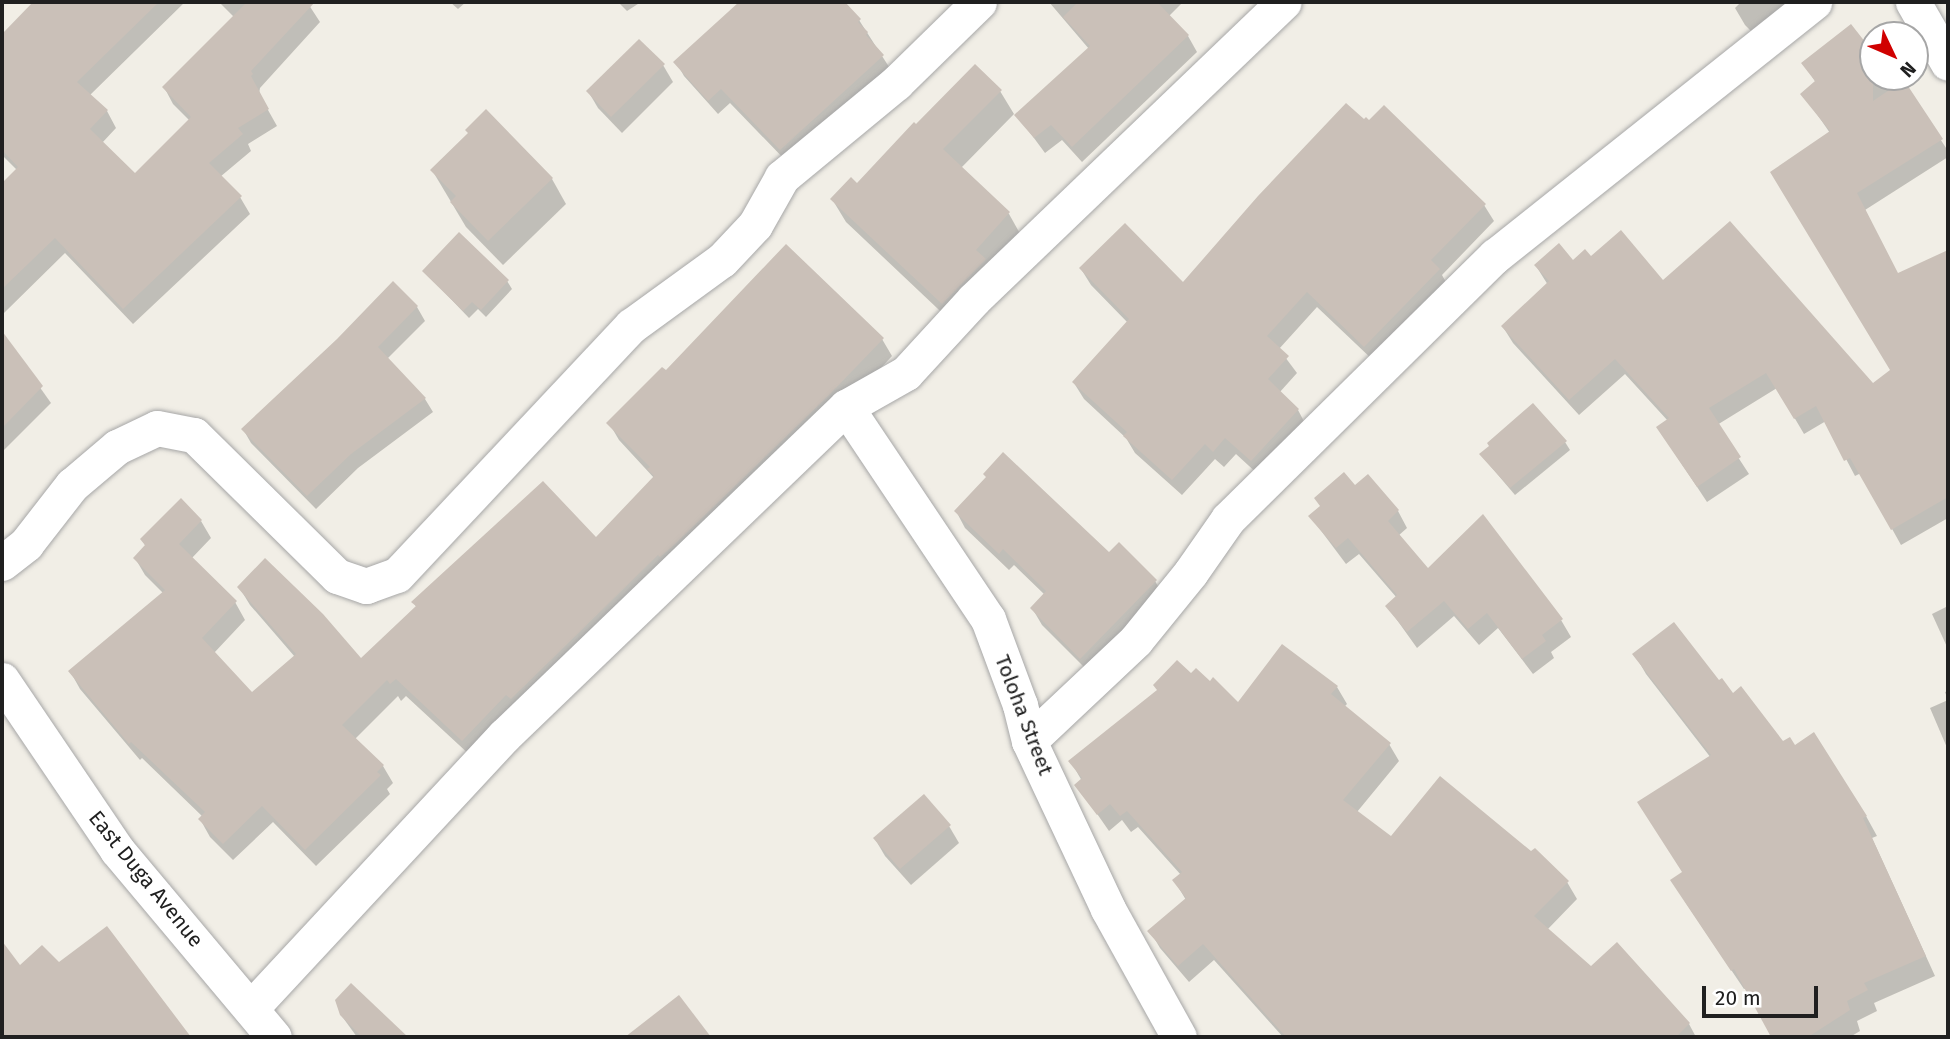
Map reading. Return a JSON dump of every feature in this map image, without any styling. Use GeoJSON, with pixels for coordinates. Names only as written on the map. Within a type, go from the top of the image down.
{"type":"FeatureCollection","features":[{"type":"Feature","properties":{"kind":"street"},"geometry":{"type":"LineString","coordinates":[[2,563],[26,544],[72,485],[117,447],[157,428],[194,435],[337,576],[366,586],[397,575],[631,326],[722,260],[755,225],[782,177],[896,83],[979,2]]}},
{"type":"Feature","properties":{"kind":"street"},"geometry":{"type":"LineString","coordinates":[[251,1007],[505,735],[846,407],[906,373],[974,299],[1284,2]]}},
{"type":"Feature","properties":{"kind":"street"},"geometry":{"type":"LineString","coordinates":[[1030,741],[1136,640],[1191,572],[1228,519],[1496,256],[1814,2]]}},
{"type":"Feature","properties":{"kind":"street"},"geometry":{"type":"LineString","coordinates":[[1913,2],[1948,63]]}},
{"type":"Feature","properties":{"kind":"street","name":"Toloha Street"},"geometry":{"type":"LineString","coordinates":[[846,407],[988,619],[1020,705],[1030,741],[1108,909],[1179,1037]]}},
{"type":"Feature","properties":{"kind":"street","name":"East Duga Avenue"},"geometry":{"type":"LineString","coordinates":[[2,680],[117,850],[274,1037]]}},
{"type":"Feature","properties":{"kind":"building"},"geometry":{"type":"Polygon","coordinates":[[[33,2],[159,2],[77,82],[108,110],[90,129],[135,173],[191,117],[162,87],[247,2],[315,2],[251,71],[251,76],[269,109],[238,128],[243,134],[209,163],[242,196],[123,309],[55,238],[2,289],[2,183],[18,167],[2,150],[2,34],[33,2]]]}},
{"type":"Feature","properties":{"kind":"building"},"geometry":{"type":"Polygon","coordinates":[[[739,2],[845,2],[861,19],[858,22],[868,32],[866,35],[884,55],[780,150],[721,89],[708,101],[673,62],[739,2]]]}},
{"type":"Feature","properties":{"kind":"building"},"geometry":{"type":"Polygon","coordinates":[[[1078,2],[1157,2],[1189,35],[1072,147],[1051,125],[1034,138],[1014,115],[1090,46],[1063,17],[1078,2]]]}},
{"type":"Feature","properties":{"kind":"building"},"geometry":{"type":"Polygon","coordinates":[[[1851,24],[1859,34],[1859,91],[1873,91],[1873,101],[1888,91],[1911,91],[1943,139],[1857,193],[1898,273],[1948,250],[1948,497],[1891,530],[1850,458],[1844,461],[1816,406],[1794,419],[1766,373],[1709,408],[1741,457],[1697,487],[1656,427],[1669,418],[1615,359],[1569,400],[1501,326],[1549,281],[1534,265],[1559,243],[1573,260],[1585,249],[1591,256],[1621,230],[1663,280],[1730,221],[1873,383],[1890,370],[1770,172],[1830,131],[1800,94],[1815,81],[1801,63],[1851,24]]]}},
{"type":"Feature","properties":{"kind":"building"},"geometry":{"type":"Polygon","coordinates":[[[639,39],[665,64],[611,117],[586,91],[639,39]]]}},
{"type":"Feature","properties":{"kind":"building"},"geometry":{"type":"Polygon","coordinates":[[[975,64],[1002,90],[943,149],[1010,212],[976,250],[986,259],[942,304],[830,199],[851,177],[857,183],[914,122],[916,124],[975,64]]]}},
{"type":"Feature","properties":{"kind":"building"},"geometry":{"type":"Polygon","coordinates":[[[1346,103],[1364,119],[1366,117],[1369,120],[1384,105],[1486,204],[1431,260],[1440,269],[1364,347],[1307,292],[1267,336],[1289,356],[1268,379],[1299,409],[1251,461],[1225,438],[1213,452],[1205,444],[1172,480],[1123,436],[1127,432],[1072,382],[1129,319],[1079,268],[1125,223],[1183,282],[1258,196],[1346,103]]]}},
{"type":"Feature","properties":{"kind":"building"},"geometry":{"type":"Polygon","coordinates":[[[486,109],[553,178],[488,241],[450,202],[456,196],[430,170],[468,133],[465,130],[486,109]]]}},
{"type":"Feature","properties":{"kind":"building"},"geometry":{"type":"Polygon","coordinates":[[[459,232],[509,280],[481,310],[472,302],[463,311],[422,271],[459,232]]]}},
{"type":"Feature","properties":{"kind":"building"},"geometry":{"type":"Polygon","coordinates":[[[786,244],[884,338],[674,545],[660,557],[658,555],[511,699],[506,695],[462,741],[396,679],[390,684],[387,680],[342,725],[384,765],[377,772],[381,775],[305,850],[262,806],[223,844],[198,819],[205,812],[131,742],[129,744],[68,671],[165,590],[133,558],[145,545],[140,539],[181,498],[202,520],[179,544],[237,601],[202,638],[252,692],[296,654],[237,587],[265,558],[323,614],[361,658],[416,606],[411,602],[543,481],[596,537],[654,476],[647,469],[650,467],[606,423],[662,367],[666,370],[786,244]]]}},
{"type":"Feature","properties":{"kind":"building"},"geometry":{"type":"Polygon","coordinates":[[[393,281],[418,306],[378,347],[426,398],[351,454],[307,496],[241,429],[337,339],[393,281]]]}},
{"type":"Feature","properties":{"kind":"building"},"geometry":{"type":"Polygon","coordinates":[[[2,331],[43,386],[2,428],[2,331]]]}},
{"type":"Feature","properties":{"kind":"building"},"geometry":{"type":"Polygon","coordinates":[[[1533,403],[1567,441],[1510,488],[1479,454],[1489,446],[1487,443],[1533,403]]]}},
{"type":"Feature","properties":{"kind":"building"},"geometry":{"type":"Polygon","coordinates":[[[1003,452],[1109,552],[1119,542],[1157,580],[1080,659],[1030,608],[1046,591],[1003,549],[999,554],[954,511],[986,477],[983,474],[1003,452]]]}},
{"type":"Feature","properties":{"kind":"building"},"geometry":{"type":"Polygon","coordinates":[[[1344,472],[1355,485],[1368,474],[1399,510],[1388,521],[1428,568],[1483,514],[1563,619],[1542,635],[1546,641],[1522,659],[1487,613],[1468,629],[1444,601],[1407,632],[1385,606],[1397,595],[1348,538],[1336,548],[1308,516],[1320,506],[1314,498],[1344,472]]]}},
{"type":"Feature","properties":{"kind":"building"},"geometry":{"type":"Polygon","coordinates":[[[1674,622],[1719,680],[1722,678],[1733,693],[1741,686],[1783,741],[1790,737],[1795,745],[1814,732],[1867,816],[1863,818],[1926,956],[1864,983],[1868,990],[1847,1001],[1850,1010],[1808,1037],[1771,1037],[1734,969],[1731,971],[1670,880],[1682,872],[1637,802],[1711,755],[1632,654],[1674,622]]]}},
{"type":"Feature","properties":{"kind":"building"},"geometry":{"type":"Polygon","coordinates":[[[1282,644],[1338,686],[1331,694],[1391,743],[1343,800],[1391,836],[1440,776],[1531,851],[1535,848],[1569,881],[1534,916],[1591,966],[1617,942],[1690,1023],[1676,1037],[1286,1037],[1203,944],[1178,966],[1147,931],[1186,898],[1172,880],[1182,872],[1127,811],[1120,816],[1110,804],[1097,815],[1074,785],[1082,778],[1068,761],[1157,690],[1153,685],[1177,660],[1191,673],[1196,668],[1210,681],[1213,677],[1238,702],[1282,644]]]}},
{"type":"Feature","properties":{"kind":"building"},"geometry":{"type":"Polygon","coordinates":[[[924,794],[951,825],[900,869],[873,838],[924,794]]]}},
{"type":"Feature","properties":{"kind":"building"},"geometry":{"type":"Polygon","coordinates":[[[107,926],[191,1037],[2,1037],[2,941],[20,965],[42,945],[59,962],[107,926]]]}},
{"type":"Feature","properties":{"kind":"building"},"geometry":{"type":"Polygon","coordinates":[[[351,983],[408,1037],[362,1037],[340,1015],[335,1000],[351,983]]]}},
{"type":"Feature","properties":{"kind":"building"},"geometry":{"type":"Polygon","coordinates":[[[679,995],[711,1037],[625,1037],[679,995]]]}}]}
